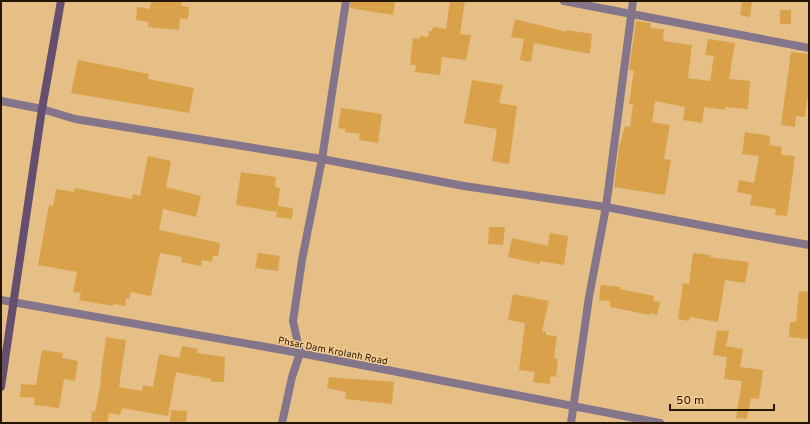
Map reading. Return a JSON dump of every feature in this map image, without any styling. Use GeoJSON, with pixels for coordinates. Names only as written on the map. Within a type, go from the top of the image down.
{"type":"FeatureCollection","features":[{"type":"Feature","properties":{"kind":"street"},"geometry":{"type":"LineString","coordinates":[[1,387],[42,109],[61,1]]}},
{"type":"Feature","properties":{"kind":"street"},"geometry":{"type":"LineString","coordinates":[[282,423],[292,377],[300,353],[293,321],[302,260],[322,159],[346,1]]}},
{"type":"Feature","properties":{"kind":"street"},"geometry":{"type":"LineString","coordinates":[[564,1],[809,48]]}},
{"type":"Feature","properties":{"kind":"street"},"geometry":{"type":"LineString","coordinates":[[571,423],[589,297],[606,206],[633,1]]}},
{"type":"Feature","properties":{"kind":"street"},"geometry":{"type":"LineString","coordinates":[[1,101],[42,109],[75,119],[322,159],[464,186],[606,206],[742,234],[809,245]]}},
{"type":"Feature","properties":{"kind":"street","name":"Phsar Dam Krolanh Road"},"geometry":{"type":"LineString","coordinates":[[1,300],[300,353],[574,408],[660,423]]}},
{"type":"Feature","properties":{"kind":"building"},"geometry":{"type":"Polygon","coordinates":[[[151,1],[182,1],[181,6],[189,7],[188,19],[180,18],[179,30],[148,27],[149,22],[136,20],[137,7],[150,9],[151,1]]]}},
{"type":"Feature","properties":{"kind":"building"},"geometry":{"type":"Polygon","coordinates":[[[351,1],[395,1],[393,15],[350,8],[351,1]]]}},
{"type":"Feature","properties":{"kind":"building"},"geometry":{"type":"Polygon","coordinates":[[[450,1],[465,1],[460,34],[471,35],[466,60],[442,57],[440,75],[415,72],[416,65],[410,65],[413,38],[419,39],[420,36],[428,37],[429,31],[432,31],[433,27],[446,29],[450,1]]]}},
{"type":"Feature","properties":{"kind":"building"},"geometry":{"type":"Polygon","coordinates":[[[742,1],[752,1],[750,17],[740,15],[742,1]]]}},
{"type":"Feature","properties":{"kind":"building"},"geometry":{"type":"Polygon","coordinates":[[[780,10],[791,10],[791,24],[780,24],[780,10]]]}},
{"type":"Feature","properties":{"kind":"building"},"geometry":{"type":"Polygon","coordinates":[[[515,19],[567,32],[567,30],[592,34],[590,54],[534,43],[531,62],[520,60],[524,39],[511,37],[515,19]]]}},
{"type":"Feature","properties":{"kind":"building"},"geometry":{"type":"Polygon","coordinates":[[[636,21],[651,23],[650,28],[664,29],[663,41],[692,45],[688,78],[710,81],[714,56],[705,55],[708,39],[735,43],[729,79],[750,81],[748,109],[725,107],[725,110],[704,107],[702,123],[683,120],[685,107],[655,101],[652,122],[670,125],[664,159],[671,160],[665,195],[614,187],[619,147],[625,126],[630,127],[633,104],[629,104],[634,71],[629,70],[636,21]]]}},
{"type":"Feature","properties":{"kind":"building"},"geometry":{"type":"Polygon","coordinates":[[[791,52],[809,54],[809,89],[805,117],[796,116],[795,127],[781,125],[791,52]]]}},
{"type":"Feature","properties":{"kind":"building"},"geometry":{"type":"Polygon","coordinates":[[[78,60],[149,74],[148,79],[194,88],[189,113],[71,93],[78,60]]]}},
{"type":"Feature","properties":{"kind":"building"},"geometry":{"type":"Polygon","coordinates":[[[472,80],[503,85],[499,103],[517,106],[509,164],[492,161],[497,129],[464,123],[472,80]]]}},
{"type":"Feature","properties":{"kind":"building"},"geometry":{"type":"Polygon","coordinates":[[[341,108],[382,114],[378,143],[359,140],[360,134],[345,132],[346,129],[338,128],[341,108]]]}},
{"type":"Feature","properties":{"kind":"building"},"geometry":{"type":"Polygon","coordinates":[[[745,132],[770,136],[769,145],[782,147],[781,155],[795,156],[787,216],[775,215],[776,209],[750,205],[752,195],[737,192],[739,180],[754,183],[759,156],[742,154],[745,132]]]}},
{"type":"Feature","properties":{"kind":"building"},"geometry":{"type":"Polygon","coordinates":[[[148,156],[171,161],[166,187],[201,196],[196,217],[163,209],[159,230],[220,243],[218,256],[213,256],[212,262],[202,260],[201,266],[181,262],[182,257],[160,253],[151,296],[131,292],[129,299],[126,298],[125,306],[113,304],[113,306],[79,300],[81,293],[73,292],[77,272],[38,265],[49,205],[53,206],[56,189],[74,192],[75,188],[132,199],[133,194],[140,196],[148,156]]]}},
{"type":"Feature","properties":{"kind":"building"},"geometry":{"type":"Polygon","coordinates":[[[241,172],[276,177],[275,187],[280,188],[277,212],[236,205],[241,172]]]}},
{"type":"Feature","properties":{"kind":"building"},"geometry":{"type":"Polygon","coordinates":[[[278,206],[293,208],[292,219],[276,217],[278,206]]]}},
{"type":"Feature","properties":{"kind":"building"},"geometry":{"type":"Polygon","coordinates":[[[489,227],[505,227],[503,245],[488,244],[489,227]]]}},
{"type":"Feature","properties":{"kind":"building"},"geometry":{"type":"Polygon","coordinates":[[[550,233],[568,236],[564,265],[540,261],[540,264],[508,257],[512,238],[548,246],[550,233]]]}},
{"type":"Feature","properties":{"kind":"building"},"geometry":{"type":"Polygon","coordinates":[[[258,253],[280,256],[278,271],[255,268],[258,253]]]}},
{"type":"Feature","properties":{"kind":"building"},"geometry":{"type":"Polygon","coordinates":[[[693,253],[710,255],[710,257],[749,262],[745,283],[725,280],[718,322],[690,317],[689,321],[678,319],[683,283],[689,284],[693,253]]]}},
{"type":"Feature","properties":{"kind":"building"},"geometry":{"type":"Polygon","coordinates":[[[601,285],[621,287],[620,289],[654,296],[653,301],[660,302],[657,315],[610,307],[610,301],[599,300],[601,285]]]}},
{"type":"Feature","properties":{"kind":"building"},"geometry":{"type":"Polygon","coordinates":[[[799,291],[809,292],[809,339],[789,337],[790,322],[796,322],[799,291]]]}},
{"type":"Feature","properties":{"kind":"building"},"geometry":{"type":"Polygon","coordinates":[[[513,294],[549,301],[542,331],[546,332],[546,335],[557,336],[554,358],[558,359],[556,377],[551,376],[550,384],[533,382],[535,372],[519,370],[525,323],[508,320],[513,294]]]}},
{"type":"Feature","properties":{"kind":"building"},"geometry":{"type":"Polygon","coordinates":[[[717,330],[729,331],[726,346],[743,349],[740,367],[763,370],[759,399],[751,398],[747,419],[736,418],[742,381],[724,379],[727,357],[713,355],[717,330]]]}},
{"type":"Feature","properties":{"kind":"building"},"geometry":{"type":"Polygon","coordinates":[[[106,337],[126,340],[119,387],[142,391],[143,385],[153,387],[159,354],[179,358],[182,346],[198,349],[197,353],[225,357],[224,382],[211,382],[211,379],[176,372],[168,416],[122,408],[120,415],[109,413],[107,423],[91,423],[92,411],[95,412],[101,382],[106,337]]]}},
{"type":"Feature","properties":{"kind":"building"},"geometry":{"type":"Polygon","coordinates":[[[42,350],[63,353],[62,358],[78,361],[75,381],[64,379],[59,408],[34,405],[35,398],[20,397],[21,384],[36,385],[42,350]]]}},
{"type":"Feature","properties":{"kind":"building"},"geometry":{"type":"Polygon","coordinates":[[[329,377],[394,382],[392,404],[345,399],[346,392],[327,388],[329,377]]]}},
{"type":"Feature","properties":{"kind":"building"},"geometry":{"type":"Polygon","coordinates":[[[171,410],[187,411],[186,423],[170,423],[171,410]]]}}]}
